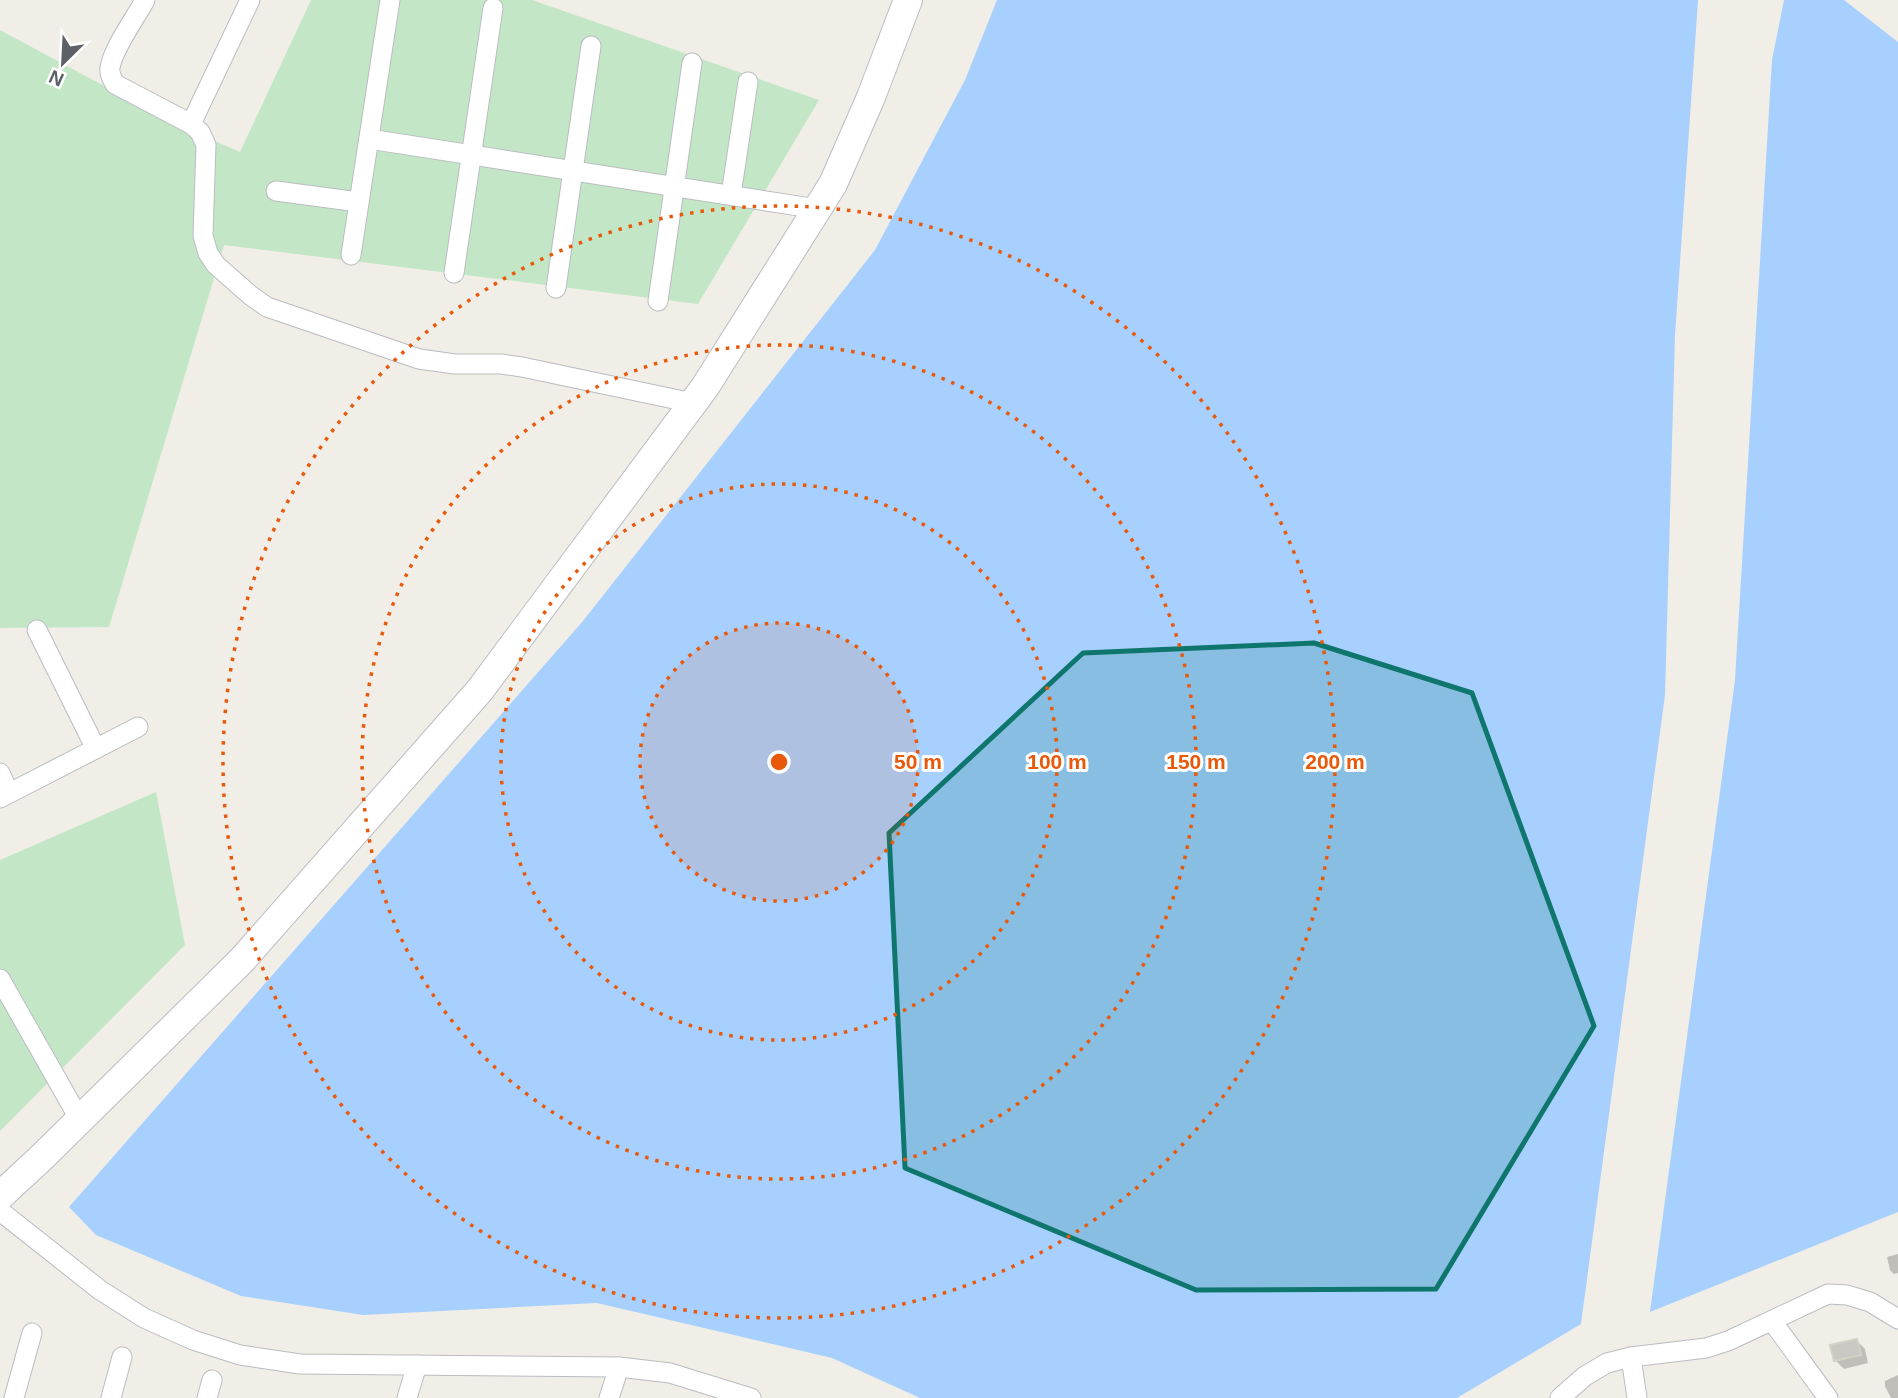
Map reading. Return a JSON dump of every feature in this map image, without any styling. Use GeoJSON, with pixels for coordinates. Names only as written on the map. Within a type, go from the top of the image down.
{"type":"FeatureCollection","features":[{"type":"Feature","properties":{"kind":"street"},"geometry":{"type":"LineString","coordinates":[[145,0],[115,54],[110,68],[111,78],[115,84],[191,124],[200,132],[206,145],[203,236],[208,253],[216,265],[250,295],[267,307],[419,359],[455,364],[522,367],[693,403]]}},
{"type":"Feature","properties":{"kind":"street"},"geometry":{"type":"LineString","coordinates":[[191,124],[250,0]]}},
{"type":"Feature","properties":{"kind":"street"},"geometry":{"type":"LineString","coordinates":[[351,256],[390,0]]}},
{"type":"Feature","properties":{"kind":"street"},"geometry":{"type":"LineString","coordinates":[[0,1196],[242,960],[480,690],[712,376],[818,209],[833,184],[866,110],[908,0]]}},
{"type":"Feature","properties":{"kind":"street"},"geometry":{"type":"LineString","coordinates":[[454,272],[493,8]]}},
{"type":"Feature","properties":{"kind":"street"},"geometry":{"type":"LineString","coordinates":[[556,288],[591,46]]}},
{"type":"Feature","properties":{"kind":"street"},"geometry":{"type":"LineString","coordinates":[[658,301],[692,63]]}},
{"type":"Feature","properties":{"kind":"street"},"geometry":{"type":"LineString","coordinates":[[731,195],[748,82]]}},
{"type":"Feature","properties":{"kind":"street"},"geometry":{"type":"LineString","coordinates":[[369,139],[818,209]]}},
{"type":"Feature","properties":{"kind":"street"},"geometry":{"type":"LineString","coordinates":[[276,191],[359,202]]}},
{"type":"Feature","properties":{"kind":"street"},"geometry":{"type":"LineString","coordinates":[[37,630],[96,749]]}},
{"type":"Feature","properties":{"kind":"street"},"geometry":{"type":"LineString","coordinates":[[0,773],[5,795],[138,727]]}},
{"type":"Feature","properties":{"kind":"street"},"geometry":{"type":"LineString","coordinates":[[0,979],[80,1120]]}},
{"type":"Feature","properties":{"kind":"street"},"geometry":{"type":"LineString","coordinates":[[0,1211],[100,1290],[144,1318],[194,1340],[240,1355],[300,1364],[620,1367],[670,1373],[751,1398]]}},
{"type":"Feature","properties":{"kind":"street"},"geometry":{"type":"LineString","coordinates":[[1560,1398],[1585,1376],[1607,1363],[1631,1357],[1706,1348],[1728,1341],[1828,1294],[1847,1295],[1870,1302],[1898,1319]]}},
{"type":"Feature","properties":{"kind":"street"},"geometry":{"type":"LineString","coordinates":[[1772,1321],[1828,1398]]}},
{"type":"Feature","properties":{"kind":"street"},"geometry":{"type":"LineString","coordinates":[[14,1398],[32,1334]]}},
{"type":"Feature","properties":{"kind":"street"},"geometry":{"type":"LineString","coordinates":[[111,1398],[122,1357]]}},
{"type":"Feature","properties":{"kind":"street"},"geometry":{"type":"LineString","coordinates":[[1631,1357],[1637,1398]]}},
{"type":"Feature","properties":{"kind":"street"},"geometry":{"type":"LineString","coordinates":[[407,1398],[417,1365]]}},
{"type":"Feature","properties":{"kind":"street"},"geometry":{"type":"LineString","coordinates":[[609,1398],[620,1367]]}},
{"type":"Feature","properties":{"kind":"highlighted area"},"geometry":{"type":"Polygon","coordinates":[[[1314,643],[1472,693],[1594,1026],[1436,1289],[1196,1290],[905,1168],[889,833],[1083,653],[1314,643]]]}},
{"type":"Feature","properties":{"kind":"green space"},"geometry":{"type":"Polygon","coordinates":[[[311,0],[532,0],[819,100],[698,304],[224,245],[109,627],[0,628],[0,30],[173,123],[240,152],[311,0]]]}},
{"type":"Feature","properties":{"kind":"green space"},"geometry":{"type":"Polygon","coordinates":[[[156,792],[185,945],[0,1131],[0,860],[156,792]]]}},
{"type":"Feature","properties":{"kind":"water"},"geometry":{"type":"Polygon","coordinates":[[[997,0],[1698,0],[1675,335],[1665,695],[1581,1324],[1457,1398],[920,1398],[832,1358],[597,1303],[363,1315],[241,1296],[96,1235],[69,1207],[583,621],[875,250],[965,80],[997,0]]]}},
{"type":"Feature","properties":{"kind":"water"},"geometry":{"type":"Polygon","coordinates":[[[1784,0],[1844,0],[1898,42],[1898,1212],[1650,1312],[1735,680],[1772,60],[1784,0]]]}},
{"type":"Feature","properties":{"kind":"building"},"geometry":{"type":"Polygon","coordinates":[[[1857,1339],[1861,1355],[1834,1361],[1830,1345],[1857,1339]]]}}]}
